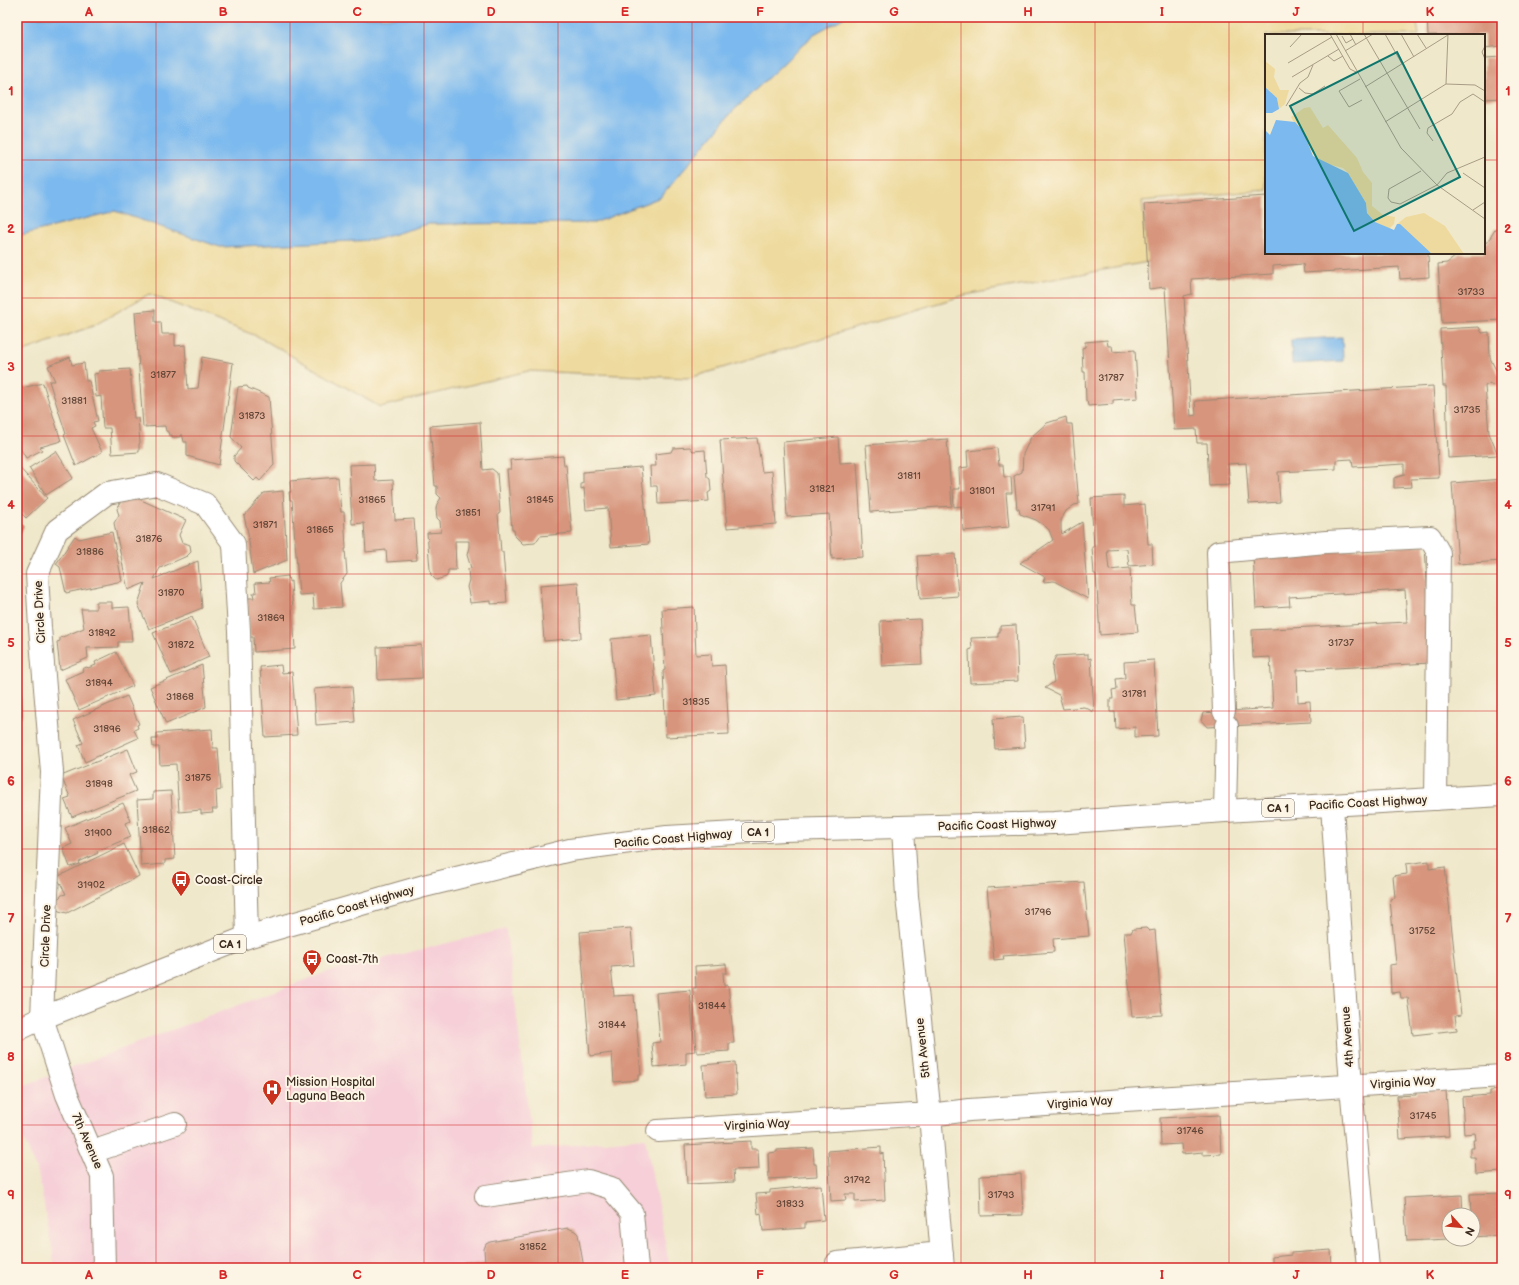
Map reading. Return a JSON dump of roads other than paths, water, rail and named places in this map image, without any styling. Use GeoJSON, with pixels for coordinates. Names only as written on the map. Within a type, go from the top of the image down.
{"type":"FeatureCollection","features":[{"type":"Feature","properties":{"kind":"main road","name":"Circle Drive"},"geometry":{"type":"LineString","coordinates":[[42,1018],[52,772],[37,574],[57,530],[107,493],[157,484],[205,504],[234,544],[239,632],[247,937]]}},
{"type":"Feature","properties":{"kind":"main road"},"geometry":{"type":"LineString","coordinates":[[1225,811],[1226,719],[1218,552],[1326,542],[1430,537],[1439,553],[1436,799]]}},
{"type":"Feature","properties":{"kind":"main road","name":"Pacific Coast Highway"},"geometry":{"type":"LineString","coordinates":[[17,1030],[42,1018],[247,937],[424,886],[570,850],[667,837],[784,830],[1055,823],[1225,811],[1502,795]]}},
{"type":"Feature","properties":{"kind":"main road","name":"4th Avenue"},"geometry":{"type":"LineString","coordinates":[[1332,806],[1351,1086],[1368,1268]]}},
{"type":"Feature","properties":{"kind":"main road","name":"5th Avenue"},"geometry":{"type":"LineString","coordinates":[[903,828],[907,896],[930,1116],[942,1260]]}},
{"type":"Feature","properties":{"kind":"main road","name":"7th Avenue"},"geometry":{"type":"LineString","coordinates":[[42,1018],[67,1095],[102,1176],[104,1268]]}},
{"type":"Feature","properties":{"kind":"main road","name":"Virginia Way"},"geometry":{"type":"LineString","coordinates":[[658,1131],[913,1115],[930,1116],[969,1110],[1502,1076]]}},
{"type":"Feature","properties":{"kind":"main road"},"geometry":{"type":"LineString","coordinates":[[92,1152],[175,1124]]}},
{"type":"Feature","properties":{"kind":"main road"},"geometry":{"type":"LineString","coordinates":[[486,1196],[588,1181],[611,1188],[632,1213],[637,1268]]}},
{"type":"Feature","properties":{"kind":"main road"},"geometry":{"type":"LineString","coordinates":[[837,1263],[942,1260]]}},
{"type":"Feature","properties":{"kind":"water"},"geometry":{"type":"Polygon","coordinates":[[[17,17],[845,17],[814,34],[732,112],[661,197],[594,223],[428,224],[374,240],[220,247],[115,211],[17,236],[17,17]]]}},
{"type":"Feature","properties":{"kind":"water"},"geometry":{"type":"Polygon","coordinates":[[[1342,337],[1343,361],[1292,364],[1291,340],[1342,337]]]}},
{"type":"Feature","properties":{"kind":"place","name":"Coast-Circle"},"geometry":{"type":"Point","coordinates":[181,897]}},
{"type":"Feature","properties":{"kind":"place","name":"Coast-7th"},"geometry":{"type":"Point","coordinates":[312,976]}},
{"type":"Feature","properties":{"kind":"place","name":"Mission Hospital Laguna Beach"},"geometry":{"type":"Point","coordinates":[272,1106]}}]}
